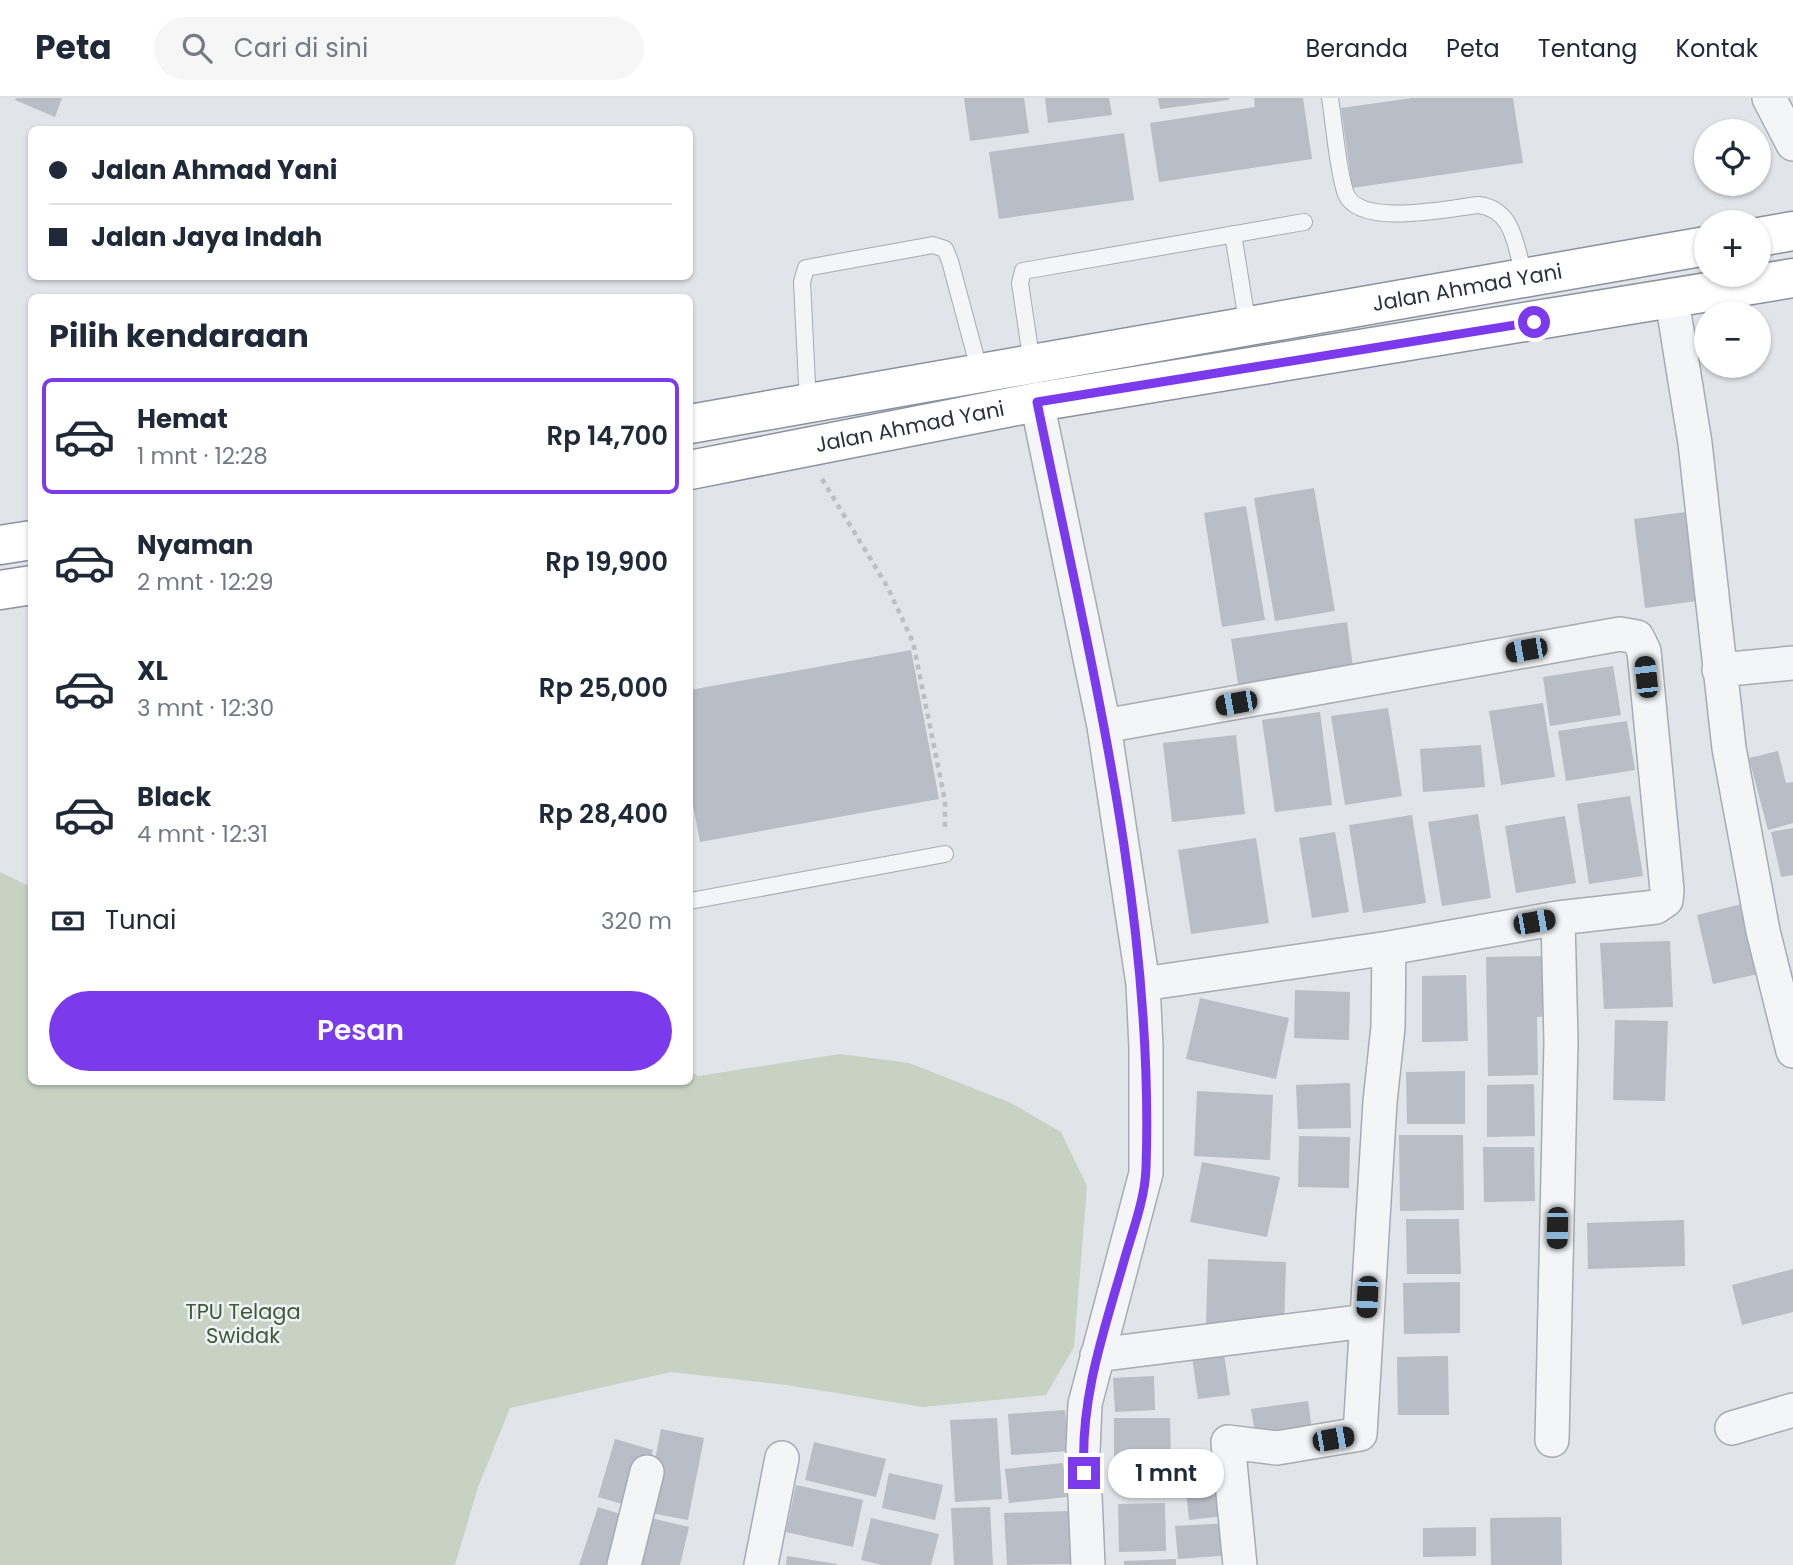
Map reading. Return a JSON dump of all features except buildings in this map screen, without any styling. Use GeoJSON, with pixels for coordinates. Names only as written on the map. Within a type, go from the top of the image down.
{"type":"FeatureCollection","features":[{"type":"Feature","properties":{"kind":"highway"},"geometry":{"type":"LineString","coordinates":[[1771,235],[1793,231]]}},
{"type":"Feature","properties":{"kind":"highway","name":"Jalan Ahmad Yani"},"geometry":{"type":"LineString","coordinates":[[693,423],[1694,248]]}},
{"type":"Feature","properties":{"kind":"highway","name":"Jalan Ahmad Yani"},"geometry":{"type":"LineString","coordinates":[[693,469],[1037,402],[1672,300],[1793,278]]}},
{"type":"Feature","properties":{"kind":"highway"},"geometry":{"type":"LineString","coordinates":[[0,545],[28,541]]}},
{"type":"Feature","properties":{"kind":"highway"},"geometry":{"type":"LineString","coordinates":[[0,590],[28,586]]}},
{"type":"Feature","properties":{"kind":"street"},"geometry":{"type":"LineString","coordinates":[[1769,98],[1793,144]]}},
{"type":"Feature","properties":{"kind":"street"},"geometry":{"type":"LineString","coordinates":[[1672,300],[1695,443],[1729,748],[1763,931],[1793,1051]]}},
{"type":"Feature","properties":{"kind":"street"},"geometry":{"type":"LineString","coordinates":[[1037,402],[1104,726],[1143,984],[1146,1173],[1135,1224],[1085,1404],[1083,1450],[1088,1565]]}},
{"type":"Feature","properties":{"kind":"street"},"geometry":{"type":"LineString","coordinates":[[1104,726],[1628,633],[1637,637],[1644,651],[1666,900],[1656,907],[1558,918],[1389,948],[1143,984]]}},
{"type":"Feature","properties":{"kind":"street"},"geometry":{"type":"LineString","coordinates":[[1719,670],[1793,663]]}},
{"type":"Feature","properties":{"kind":"street"},"geometry":{"type":"LineString","coordinates":[[1552,1440],[1561,1042],[1558,918]]}},
{"type":"Feature","properties":{"kind":"street"},"geometry":{"type":"LineString","coordinates":[[1240,1565],[1228,1442],[1278,1448],[1360,1434],[1388,1027],[1389,948]]}},
{"type":"Feature","properties":{"kind":"street"},"geometry":{"type":"LineString","coordinates":[[1097,1355],[1366,1321]]}},
{"type":"Feature","properties":{"kind":"street"},"geometry":{"type":"LineString","coordinates":[[1732,1428],[1793,1410]]}},
{"type":"Feature","properties":{"kind":"street"},"geometry":{"type":"LineString","coordinates":[[761,1565],[782,1458]]}},
{"type":"Feature","properties":{"kind":"street"},"geometry":{"type":"LineString","coordinates":[[624,1565],[647,1472]]}},
{"type":"Feature","properties":{"kind":"lane"},"geometry":{"type":"LineString","coordinates":[[1330,98],[1346,195],[1357,208],[1387,214],[1493,206],[1503,213],[1525,278]]}},
{"type":"Feature","properties":{"kind":"lane"},"geometry":{"type":"LineString","coordinates":[[1032,365],[1020,283],[1023,271],[1304,222]]}},
{"type":"Feature","properties":{"kind":"lane"},"geometry":{"type":"LineString","coordinates":[[1233,234],[1248,327]]}},
{"type":"Feature","properties":{"kind":"lane"},"geometry":{"type":"LineString","coordinates":[[808,404],[802,282],[806,268],[933,245],[945,249],[950,261],[980,374]]}},
{"type":"Feature","properties":{"kind":"lane"},"geometry":{"type":"LineString","coordinates":[[693,900],[945,854]]}},
{"type":"Feature","properties":{"kind":"path"},"geometry":{"type":"LineString","coordinates":[[803,448],[887,586],[913,642],[945,801],[945,854]]}},
{"type":"Feature","properties":{"kind":"green space","name":"TPU Telaga Swidak"},"geometry":{"type":"Polygon","coordinates":[[[0,872],[28,886],[28,1085],[693,1085],[693,1073],[698,1076],[840,1054],[909,1063],[1011,1103],[1061,1132],[1087,1186],[1074,1347],[1046,1395],[923,1407],[787,1385],[671,1372],[510,1408],[478,1487],[455,1565],[0,1565],[0,872]]]}},
{"type":"Feature","properties":{"kind":"route"},"geometry":{"type":"LineString","coordinates":[[1084,1473],[1085,1404],[1135,1224],[1146,1173],[1146,1047],[1143,984],[1104,726],[1037,402],[1534,322]]}}]}
